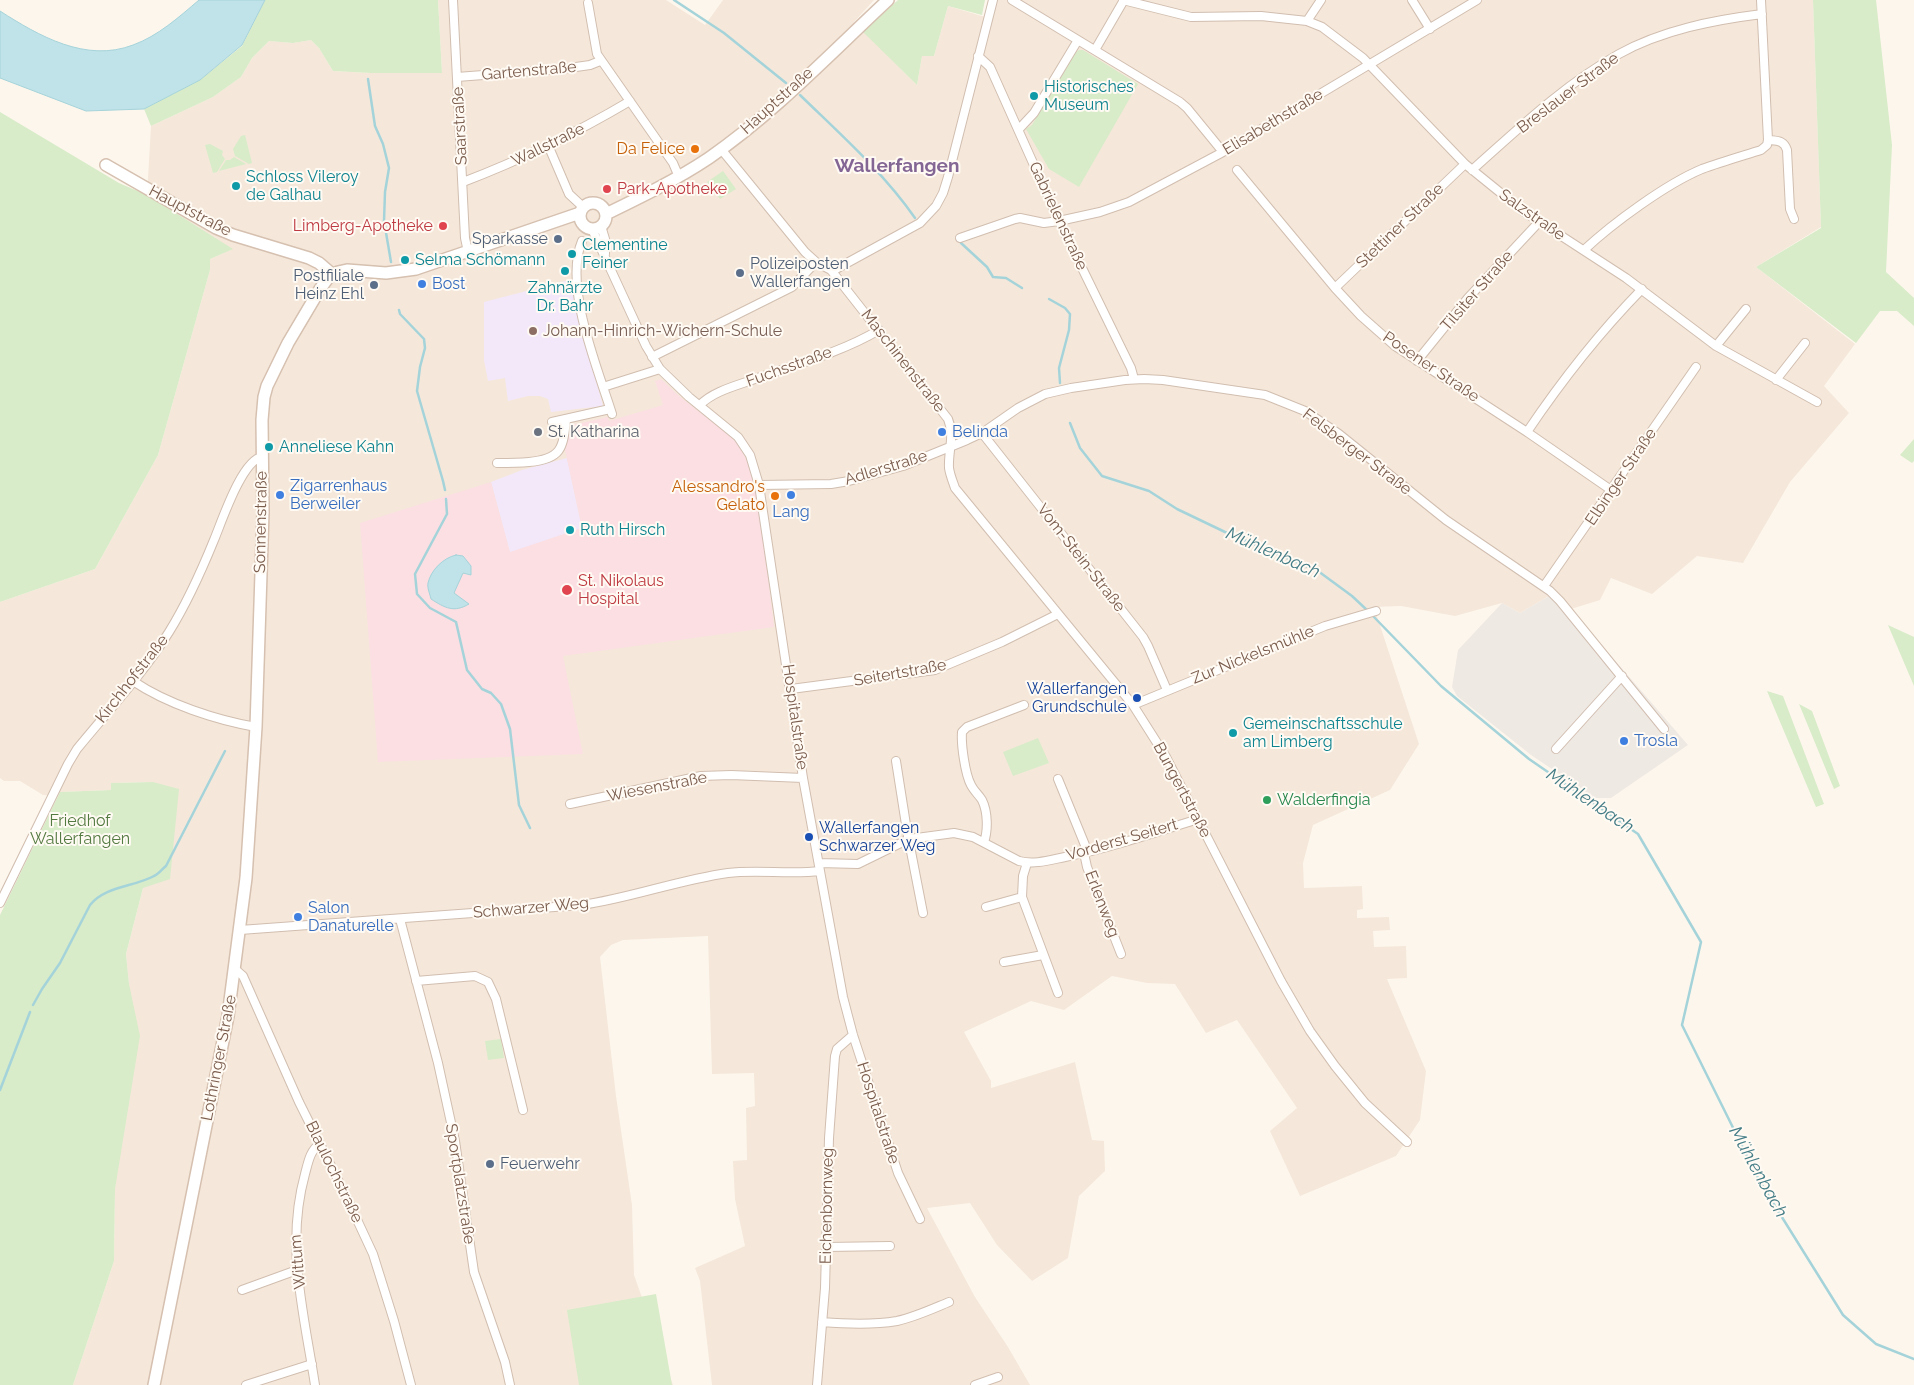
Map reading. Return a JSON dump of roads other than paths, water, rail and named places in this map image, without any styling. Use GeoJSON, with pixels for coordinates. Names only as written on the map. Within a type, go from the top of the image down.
{"type":"FeatureCollection","features":[{"type":"Feature","properties":{"kind":"street","name":"Saarstraße"},"geometry":{"type":"LineString","coordinates":[[453,0],[465,238],[468,252]]}},
{"type":"Feature","properties":{"kind":"street","name":"Hauptstraße"},"geometry":{"type":"LineString","coordinates":[[604,211],[639,192],[657,188],[679,177],[721,149],[766,113],[888,0]]}},
{"type":"Feature","properties":{"kind":"street"},"geometry":{"type":"LineString","coordinates":[[831,270],[920,223],[936,206],[948,177],[993,0]]}},
{"type":"Feature","properties":{"kind":"street"},"geometry":{"type":"LineString","coordinates":[[1012,0],[1180,102],[1223,152]]}},
{"type":"Feature","properties":{"kind":"street"},"geometry":{"type":"LineString","coordinates":[[1095,50],[1123,0],[1191,17],[1261,16],[1307,21],[1321,0]]}},
{"type":"Feature","properties":{"kind":"street"},"geometry":{"type":"LineString","coordinates":[[1412,0],[1430,29]]}},
{"type":"Feature","properties":{"kind":"street","name":"Elisabethstraße"},"geometry":{"type":"LineString","coordinates":[[960,238],[1015,219],[1020,218],[1044,222],[1059,221],[1100,212],[1130,202],[1223,152],[1476,0]]}},
{"type":"Feature","properties":{"kind":"street"},"geometry":{"type":"LineString","coordinates":[[1584,250],[1624,218],[1676,182],[1703,169],[1762,150],[1767,145],[1761,0]]}},
{"type":"Feature","properties":{"kind":"street"},"geometry":{"type":"LineString","coordinates":[[588,3],[595,48],[600,61],[673,163],[679,177]]}},
{"type":"Feature","properties":{"kind":"street","name":"Breslauer Straße"},"geometry":{"type":"LineString","coordinates":[[1472,170],[1564,92],[1620,53],[1654,39],[1711,22],[1762,14]]}},
{"type":"Feature","properties":{"kind":"street","name":"Salzstraße"},"geometry":{"type":"LineString","coordinates":[[1307,21],[1322,27],[1370,65],[1465,164],[1539,222],[1642,289],[1715,345],[1817,402]]}},
{"type":"Feature","properties":{"kind":"street"},"geometry":{"type":"LineString","coordinates":[[1019,129],[1034,113],[1078,40]]}},
{"type":"Feature","properties":{"kind":"street","name":"Gabrielenstraße"},"geometry":{"type":"LineString","coordinates":[[978,56],[990,67],[1059,221],[1131,368],[1134,379]]}},
{"type":"Feature","properties":{"kind":"street","name":"Gartenstraße"},"geometry":{"type":"LineString","coordinates":[[457,77],[562,69],[590,65],[600,61]]}},
{"type":"Feature","properties":{"kind":"street","name":"Wallstraße"},"geometry":{"type":"LineString","coordinates":[[463,182],[505,166],[590,125],[630,101]]}},
{"type":"Feature","properties":{"kind":"street"},"geometry":{"type":"LineString","coordinates":[[1768,140],[1781,141],[1785,144],[1787,150],[1790,208],[1794,219]]}},
{"type":"Feature","properties":{"kind":"street"},"geometry":{"type":"LineString","coordinates":[[333,275],[343,270],[390,273],[433,265],[581,214],[588,204],[594,203],[604,211],[605,220],[597,228],[586,227],[581,214],[569,194],[548,145]]}},
{"type":"Feature","properties":{"kind":"street","name":"Maschinenstraße"},"geometry":{"type":"LineString","coordinates":[[721,149],[794,240],[816,262],[831,270],[948,419],[951,427],[952,447]]}},
{"type":"Feature","properties":{"kind":"street","name":"Stettiner Straße"},"geometry":{"type":"LineString","coordinates":[[1336,288],[1465,164]]}},
{"type":"Feature","properties":{"kind":"street","name":"Hauptstraße"},"geometry":{"type":"LineString","coordinates":[[106,165],[216,228],[309,258],[323,266],[333,275]]}},
{"type":"Feature","properties":{"kind":"street","name":"Posener Straße"},"geometry":{"type":"LineString","coordinates":[[1237,170],[1336,288],[1377,331],[1417,362],[1527,432],[1611,490]]}},
{"type":"Feature","properties":{"kind":"street","name":"Tilsiter Straße"},"geometry":{"type":"LineString","coordinates":[[1417,362],[1480,285],[1539,222]]}},
{"type":"Feature","properties":{"kind":"street","name":"Hospitalstraße"},"geometry":{"type":"LineString","coordinates":[[597,228],[605,254],[652,357],[675,385],[728,427],[744,445],[754,466],[760,485],[803,778],[836,965],[853,1035],[898,1173],[920,1219]]}},
{"type":"Feature","properties":{"kind":"street"},"geometry":{"type":"LineString","coordinates":[[552,422],[611,411],[590,348],[580,302],[576,259],[582,241]]}},
{"type":"Feature","properties":{"kind":"street"},"geometry":{"type":"LineString","coordinates":[[652,357],[792,287],[816,262]]}},
{"type":"Feature","properties":{"kind":"street","name":"Sonnenstraße"},"geometry":{"type":"LineString","coordinates":[[256,727],[263,512],[263,407],[267,386],[284,350],[326,281],[333,275]]}},
{"type":"Feature","properties":{"kind":"street"},"geometry":{"type":"LineString","coordinates":[[1527,432],[1569,371],[1642,289]]}},
{"type":"Feature","properties":{"kind":"street"},"geometry":{"type":"LineString","coordinates":[[1715,345],[1746,308]]}},
{"type":"Feature","properties":{"kind":"street","name":"Fuchsstraße"},"geometry":{"type":"LineString","coordinates":[[700,405],[709,398],[733,387],[850,344],[879,330]]}},
{"type":"Feature","properties":{"kind":"street"},"geometry":{"type":"LineString","coordinates":[[1776,380],[1805,343]]}},
{"type":"Feature","properties":{"kind":"street","name":"Elbinger Straße"},"geometry":{"type":"LineString","coordinates":[[1544,586],[1696,366]]}},
{"type":"Feature","properties":{"kind":"street"},"geometry":{"type":"LineString","coordinates":[[602,387],[660,369]]}},
{"type":"Feature","properties":{"kind":"street","name":"Felsberger Straße"},"geometry":{"type":"LineString","coordinates":[[952,447],[982,433],[1018,408],[1045,394],[1071,388],[1134,379],[1163,380],[1248,392],[1278,400],[1305,411],[1339,434],[1452,524],[1544,586],[1560,601],[1664,729]]}},
{"type":"Feature","properties":{"kind":"street"},"geometry":{"type":"LineString","coordinates":[[497,463],[545,460],[553,457],[563,442],[566,420]]}},
{"type":"Feature","properties":{"kind":"street","name":"Vom-Stein-Straße"},"geometry":{"type":"LineString","coordinates":[[982,433],[1143,637],[1167,690]]}},
{"type":"Feature","properties":{"kind":"street","name":"Adlerstraße"},"geometry":{"type":"LineString","coordinates":[[760,485],[831,484],[849,481],[903,466],[952,447]]}},
{"type":"Feature","properties":{"kind":"street","name":"Bungertstraße"},"geometry":{"type":"LineString","coordinates":[[952,447],[949,469],[955,488],[1133,705],[1166,757],[1281,981],[1310,1031],[1365,1103],[1407,1142]]}},
{"type":"Feature","properties":{"kind":"street","name":"Kirchhofstraße"},"geometry":{"type":"LineString","coordinates":[[0,903],[72,756],[159,647],[186,603],[230,500],[246,469],[256,458],[262,457]]}},
{"type":"Feature","properties":{"kind":"street","name":"Zur Nickelsmühle"},"geometry":{"type":"LineString","coordinates":[[1133,705],[1325,626],[1376,611]]}},
{"type":"Feature","properties":{"kind":"street","name":"Seitertstraße"},"geometry":{"type":"LineString","coordinates":[[791,690],[935,670],[1002,642],[1058,614]]}},
{"type":"Feature","properties":{"kind":"street"},"geometry":{"type":"LineString","coordinates":[[1556,749],[1622,676]]}},
{"type":"Feature","properties":{"kind":"street"},"geometry":{"type":"LineString","coordinates":[[133,681],[157,695],[190,708],[227,721],[256,727]]}},
{"type":"Feature","properties":{"kind":"street"},"geometry":{"type":"LineString","coordinates":[[984,842],[987,826],[983,802],[971,786],[967,776],[962,732],[967,727],[1024,705]]}},
{"type":"Feature","properties":{"kind":"street","name":"Lothringer Straße"},"geometry":{"type":"LineString","coordinates":[[154,1385],[214,1092],[235,969],[249,843],[256,727]]}},
{"type":"Feature","properties":{"kind":"street"},"geometry":{"type":"LineString","coordinates":[[896,761],[922,913]]}},
{"type":"Feature","properties":{"kind":"street","name":"Wiesenstraße"},"geometry":{"type":"LineString","coordinates":[[570,804],[701,776],[731,775],[803,778]]}},
{"type":"Feature","properties":{"kind":"street","name":"Erlenweg"},"geometry":{"type":"LineString","coordinates":[[1058,779],[1085,845],[1084,853],[1087,867],[1121,954]]}},
{"type":"Feature","properties":{"kind":"street","name":"Vorderst Seitert"},"geometry":{"type":"LineString","coordinates":[[1027,863],[1098,851],[1198,819]]}},
{"type":"Feature","properties":{"kind":"street"},"geometry":{"type":"LineString","coordinates":[[819,867],[858,864],[909,839],[954,833],[964,834],[984,842],[1027,863],[1022,876],[1022,896],[1058,993]]}},
{"type":"Feature","properties":{"kind":"street","name":"Schwarzer Weg"},"geometry":{"type":"LineString","coordinates":[[240,930],[591,903],[620,898],[687,880],[731,873],[819,867]]}},
{"type":"Feature","properties":{"kind":"street"},"geometry":{"type":"LineString","coordinates":[[986,907],[1022,896]]}},
{"type":"Feature","properties":{"kind":"street","name":"Sportplatzstraße"},"geometry":{"type":"LineString","coordinates":[[400,919],[438,1062],[455,1142],[474,1272],[503,1354],[510,1385]]}},
{"type":"Feature","properties":{"kind":"street"},"geometry":{"type":"LineString","coordinates":[[1004,962],[1042,954]]}},
{"type":"Feature","properties":{"kind":"street","name":"Blaulochstraße"},"geometry":{"type":"LineString","coordinates":[[235,969],[243,976],[286,1075],[373,1254],[394,1321],[411,1385]]}},
{"type":"Feature","properties":{"kind":"street"},"geometry":{"type":"LineString","coordinates":[[416,981],[475,976],[488,982],[496,999],[523,1110]]}},
{"type":"Feature","properties":{"kind":"street","name":"Eichenbornweg"},"geometry":{"type":"LineString","coordinates":[[817,1385],[827,1247],[828,1138],[835,1056],[837,1049],[853,1035]]}},
{"type":"Feature","properties":{"kind":"street","name":"Wittum"},"geometry":{"type":"LineString","coordinates":[[315,1385],[297,1270],[295,1239],[298,1206],[311,1154],[315,1147],[320,1144]]}},
{"type":"Feature","properties":{"kind":"street"},"geometry":{"type":"LineString","coordinates":[[827,1247],[890,1246]]}},
{"type":"Feature","properties":{"kind":"street"},"geometry":{"type":"LineString","coordinates":[[242,1290],[297,1270]]}},
{"type":"Feature","properties":{"kind":"street"},"geometry":{"type":"LineString","coordinates":[[822,1322],[861,1324],[896,1321],[912,1317],[949,1302]]}},
{"type":"Feature","properties":{"kind":"street"},"geometry":{"type":"LineString","coordinates":[[246,1385],[312,1364]]}},
{"type":"Feature","properties":{"kind":"street"},"geometry":{"type":"LineString","coordinates":[[975,1385],[998,1377]]}},
{"type":"Feature","properties":{"kind":"water"},"geometry":{"type":"Polygon","coordinates":[[[199,0],[265,0],[242,45],[200,80],[144,109],[86,111],[0,78],[0,11],[31,29],[64,44],[98,51],[115,50],[151,37],[168,26],[199,0]]]}},
{"type":"Feature","properties":{"kind":"water"},"geometry":{"type":"Polygon","coordinates":[[[456,555],[463,556],[471,566],[471,575],[463,573],[454,593],[469,604],[454,609],[445,607],[431,599],[428,585],[438,565],[456,555]]]}},
{"type":"Feature","properties":{"kind":"waterway","name":"Mühlenbach"},"geometry":{"type":"LineString","coordinates":[[674,0],[724,33],[786,83]]}},
{"type":"Feature","properties":{"kind":"waterway"},"geometry":{"type":"LineString","coordinates":[[368,79],[375,126],[383,144],[389,168],[385,192],[384,221],[391,262]]}},
{"type":"Feature","properties":{"kind":"waterway","name":"Mühlenbach"},"geometry":{"type":"LineString","coordinates":[[800,95],[875,169],[915,218]]}},
{"type":"Feature","properties":{"kind":"waterway","name":"Mühlenbach"},"geometry":{"type":"LineString","coordinates":[[961,243],[987,267],[993,277],[1006,278],[1022,288]]}},
{"type":"Feature","properties":{"kind":"waterway","name":"Mühlenbach"},"geometry":{"type":"LineString","coordinates":[[1049,299],[1065,308],[1070,314],[1069,330],[1059,368],[1060,383]]}},
{"type":"Feature","properties":{"kind":"waterway"},"geometry":{"type":"LineString","coordinates":[[399,310],[400,314],[424,339],[425,348],[417,391],[445,490]]}},
{"type":"Feature","properties":{"kind":"waterway","name":"Mühlenbach"},"geometry":{"type":"LineString","coordinates":[[1070,423],[1080,448],[1102,476],[1149,491],[1177,509],[1225,532],[1318,571],[1352,596],[1368,611]]}},
{"type":"Feature","properties":{"kind":"waterway"},"geometry":{"type":"LineString","coordinates":[[446,499],[447,514],[415,574],[417,594],[430,608],[456,622],[467,670],[482,689],[491,693],[501,704],[510,729],[519,805],[530,828]]}},
{"type":"Feature","properties":{"kind":"waterway","name":"Mühlenbach"},"geometry":{"type":"LineString","coordinates":[[1372,615],[1441,686],[1529,759],[1638,834],[1701,942],[1682,1025],[1760,1182],[1843,1315],[1876,1344],[1914,1359]]}},
{"type":"Feature","properties":{"kind":"waterway"},"geometry":{"type":"LineString","coordinates":[[33,1005],[60,963],[90,905],[104,894],[146,880],[166,866],[225,751]]}},
{"type":"Feature","properties":{"kind":"waterway"},"geometry":{"type":"LineString","coordinates":[[0,1090],[30,1012]]}},
{"type":"Feature","properties":{"kind":"place","name":"Historisches Museum"},"geometry":{"type":"Point","coordinates":[1034,96]}},
{"type":"Feature","properties":{"kind":"place","name":"Da Felice"},"geometry":{"type":"Point","coordinates":[695,149]}},
{"type":"Feature","properties":{"kind":"place","name":"Schloss Vileroy de Galhau"},"geometry":{"type":"Point","coordinates":[236,186]}},
{"type":"Feature","properties":{"kind":"place","name":"Park-Apotheke"},"geometry":{"type":"Point","coordinates":[607,189]}},
{"type":"Feature","properties":{"kind":"place","name":"Limberg-Apotheke"},"geometry":{"type":"Point","coordinates":[443,226]}},
{"type":"Feature","properties":{"kind":"place","name":"Sparkasse"},"geometry":{"type":"Point","coordinates":[558,239]}},
{"type":"Feature","properties":{"kind":"place","name":"Clementine Feiner"},"geometry":{"type":"Point","coordinates":[572,254]}},
{"type":"Feature","properties":{"kind":"place","name":"Selma Schömann"},"geometry":{"type":"Point","coordinates":[405,260]}},
{"type":"Feature","properties":{"kind":"place","name":"Zahnärzte Dr. Bahr"},"geometry":{"type":"Point","coordinates":[565,271]}},
{"type":"Feature","properties":{"kind":"place","name":"Polizeiposten Wallerfangen"},"geometry":{"type":"Point","coordinates":[740,273]}},
{"type":"Feature","properties":{"kind":"place","name":"Bost"},"geometry":{"type":"Point","coordinates":[422,284]}},
{"type":"Feature","properties":{"kind":"place","name":"Postfiliale Heinz Ehl"},"geometry":{"type":"Point","coordinates":[374,285]}},
{"type":"Feature","properties":{"kind":"place","name":"Johann-Hinrich-Wichern-Schule"},"geometry":{"type":"Point","coordinates":[533,331]}},
{"type":"Feature","properties":{"kind":"place","name":"St. Katharina"},"geometry":{"type":"Point","coordinates":[538,432]}},
{"type":"Feature","properties":{"kind":"place","name":"Belinda"},"geometry":{"type":"Point","coordinates":[942,432]}},
{"type":"Feature","properties":{"kind":"place","name":"Anneliese Kahn"},"geometry":{"type":"Point","coordinates":[269,447]}},
{"type":"Feature","properties":{"kind":"place","name":"Zigarrenhaus Berweiler"},"geometry":{"type":"Point","coordinates":[280,495]}},
{"type":"Feature","properties":{"kind":"place","name":"Lang"},"geometry":{"type":"Point","coordinates":[791,495]}},
{"type":"Feature","properties":{"kind":"place","name":"Alessandro's Gelato"},"geometry":{"type":"Point","coordinates":[775,496]}},
{"type":"Feature","properties":{"kind":"place","name":"Ruth Hirsch"},"geometry":{"type":"Point","coordinates":[570,530]}},
{"type":"Feature","properties":{"kind":"place","name":"St. Nikolaus Hospital"},"geometry":{"type":"Point","coordinates":[567,590]}},
{"type":"Feature","properties":{"kind":"place","name":"Wallerfangen Grundschule"},"geometry":{"type":"Point","coordinates":[1137,698]}},
{"type":"Feature","properties":{"kind":"place","name":"Gemeinschaftsschule am Limberg"},"geometry":{"type":"Point","coordinates":[1233,733]}},
{"type":"Feature","properties":{"kind":"place","name":"Trosla"},"geometry":{"type":"Point","coordinates":[1624,741]}},
{"type":"Feature","properties":{"kind":"place","name":"Walderfingia"},"geometry":{"type":"Point","coordinates":[1267,800]}},
{"type":"Feature","properties":{"kind":"place","name":"Wallerfangen Schwarzer Weg"},"geometry":{"type":"Point","coordinates":[809,837]}},
{"type":"Feature","properties":{"kind":"place","name":"Salon Danaturelle"},"geometry":{"type":"Point","coordinates":[298,917]}},
{"type":"Feature","properties":{"kind":"place","name":"Feuerwehr"},"geometry":{"type":"Point","coordinates":[490,1164]}},
{"type":"Feature","properties":{"kind":"district","name":"Wallerfangen"},"geometry":{"type":"Point","coordinates":[897,166]}},
{"type":"Feature","properties":{"kind":"park label","name":"Friedhof Wallerfangen"},"geometry":{"type":"Point","coordinates":[80,830]}}]}
